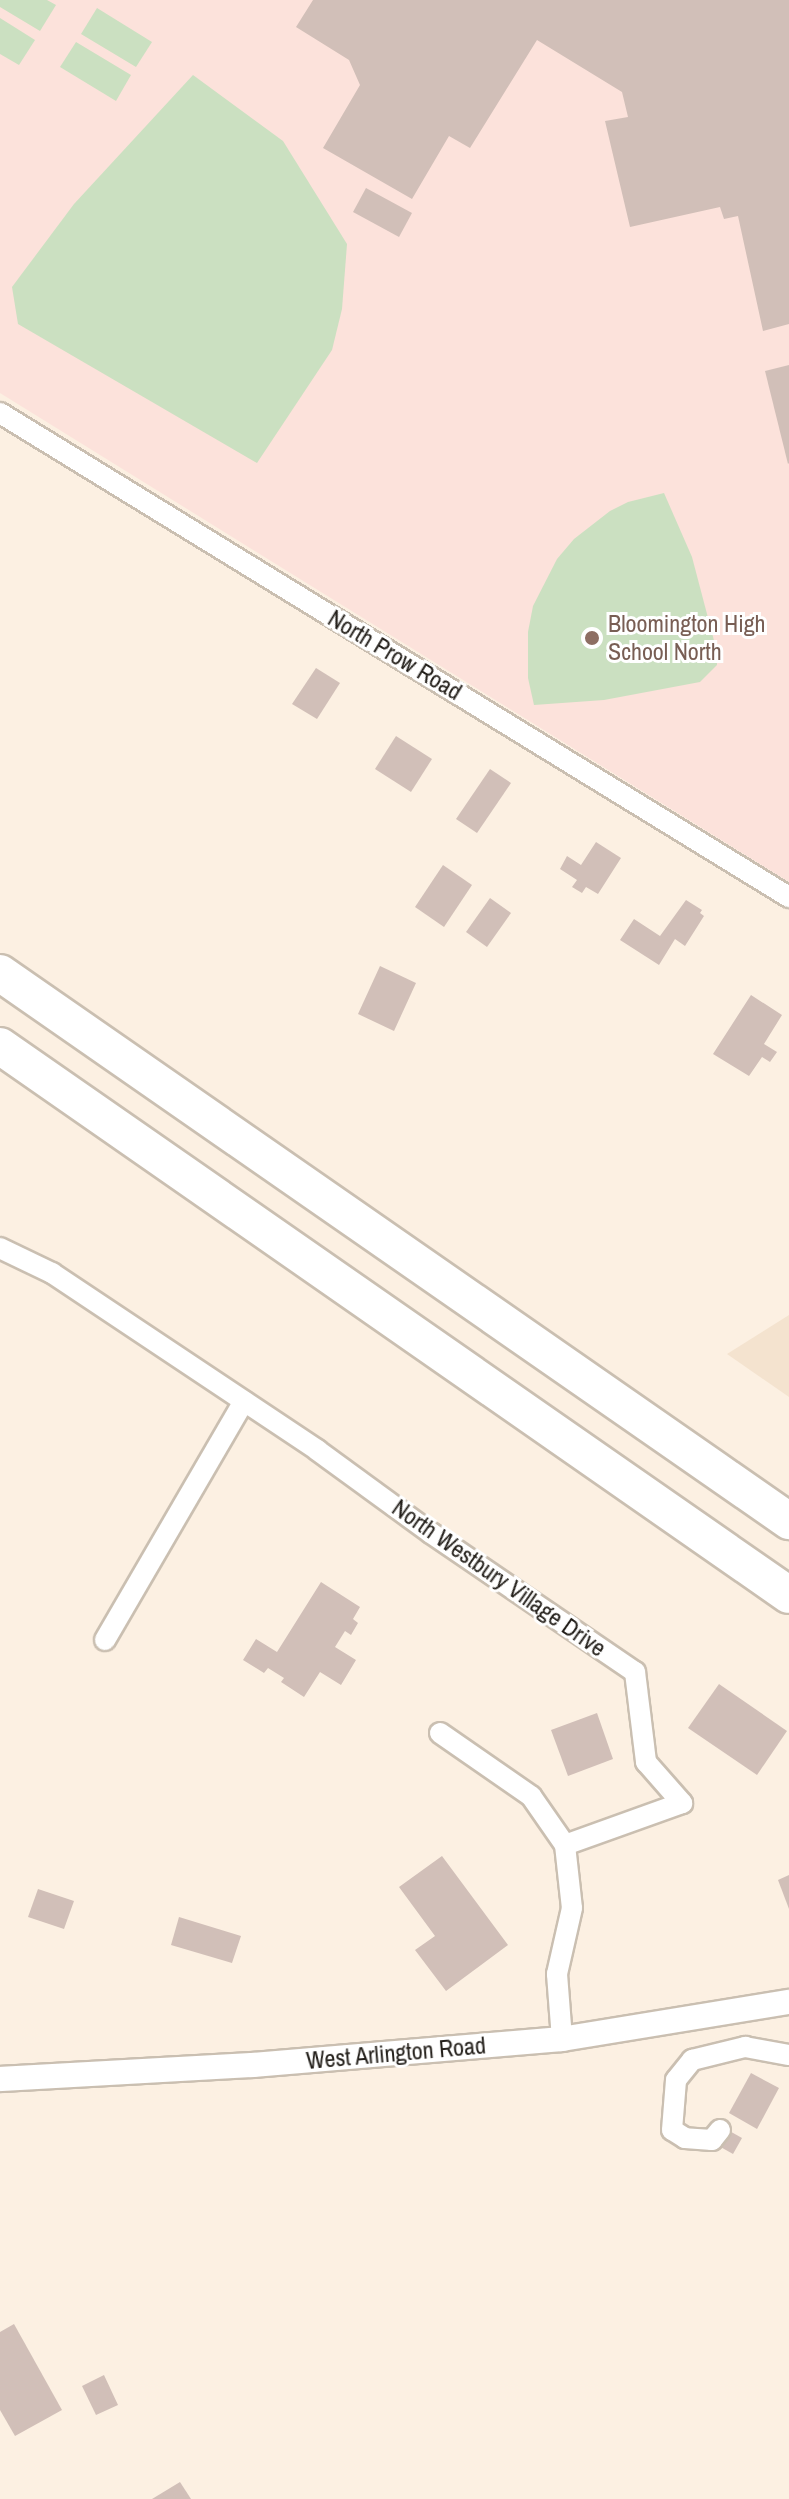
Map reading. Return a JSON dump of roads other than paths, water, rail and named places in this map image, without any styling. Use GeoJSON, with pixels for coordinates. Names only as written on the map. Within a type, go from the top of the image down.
{"type":"FeatureCollection","features":[{"type":"Feature","properties":{"kind":"highway"},"geometry":{"type":"LineString","coordinates":[[0,973],[789,1521]]}},
{"type":"Feature","properties":{"kind":"highway"},"geometry":{"type":"LineString","coordinates":[[0,1046],[789,1595]]}},
{"type":"Feature","properties":{"kind":"street","name":"North Prow Road"},"geometry":{"type":"LineString","coordinates":[[0,413],[789,897]]}},
{"type":"Feature","properties":{"kind":"street","name":"North Westbury Village Drive"},"geometry":{"type":"LineString","coordinates":[[0,1248],[52,1273],[244,1401],[635,1672],[646,1762],[682,1803],[565,1845]]}},
{"type":"Feature","properties":{"kind":"street"},"geometry":{"type":"LineString","coordinates":[[105,1640],[244,1401]]}},
{"type":"Feature","properties":{"kind":"street"},"geometry":{"type":"LineString","coordinates":[[440,1733],[531,1796],[565,1845],[572,1908],[557,1974],[562,2039]]}},
{"type":"Feature","properties":{"kind":"street","name":"West Arlington Road"},"geometry":{"type":"LineString","coordinates":[[0,2079],[253,2065],[562,2039],[789,2002]]}},
{"type":"Feature","properties":{"kind":"street"},"geometry":{"type":"LineString","coordinates":[[720,2130],[712,2140],[685,2138],[672,2130],[676,2080],[692,2060],[745,2047],[789,2055]]}},
{"type":"Feature","properties":{"kind":"place","name":"Bloomington High School North"},"geometry":{"type":"Point","coordinates":[592,638]}}]}
